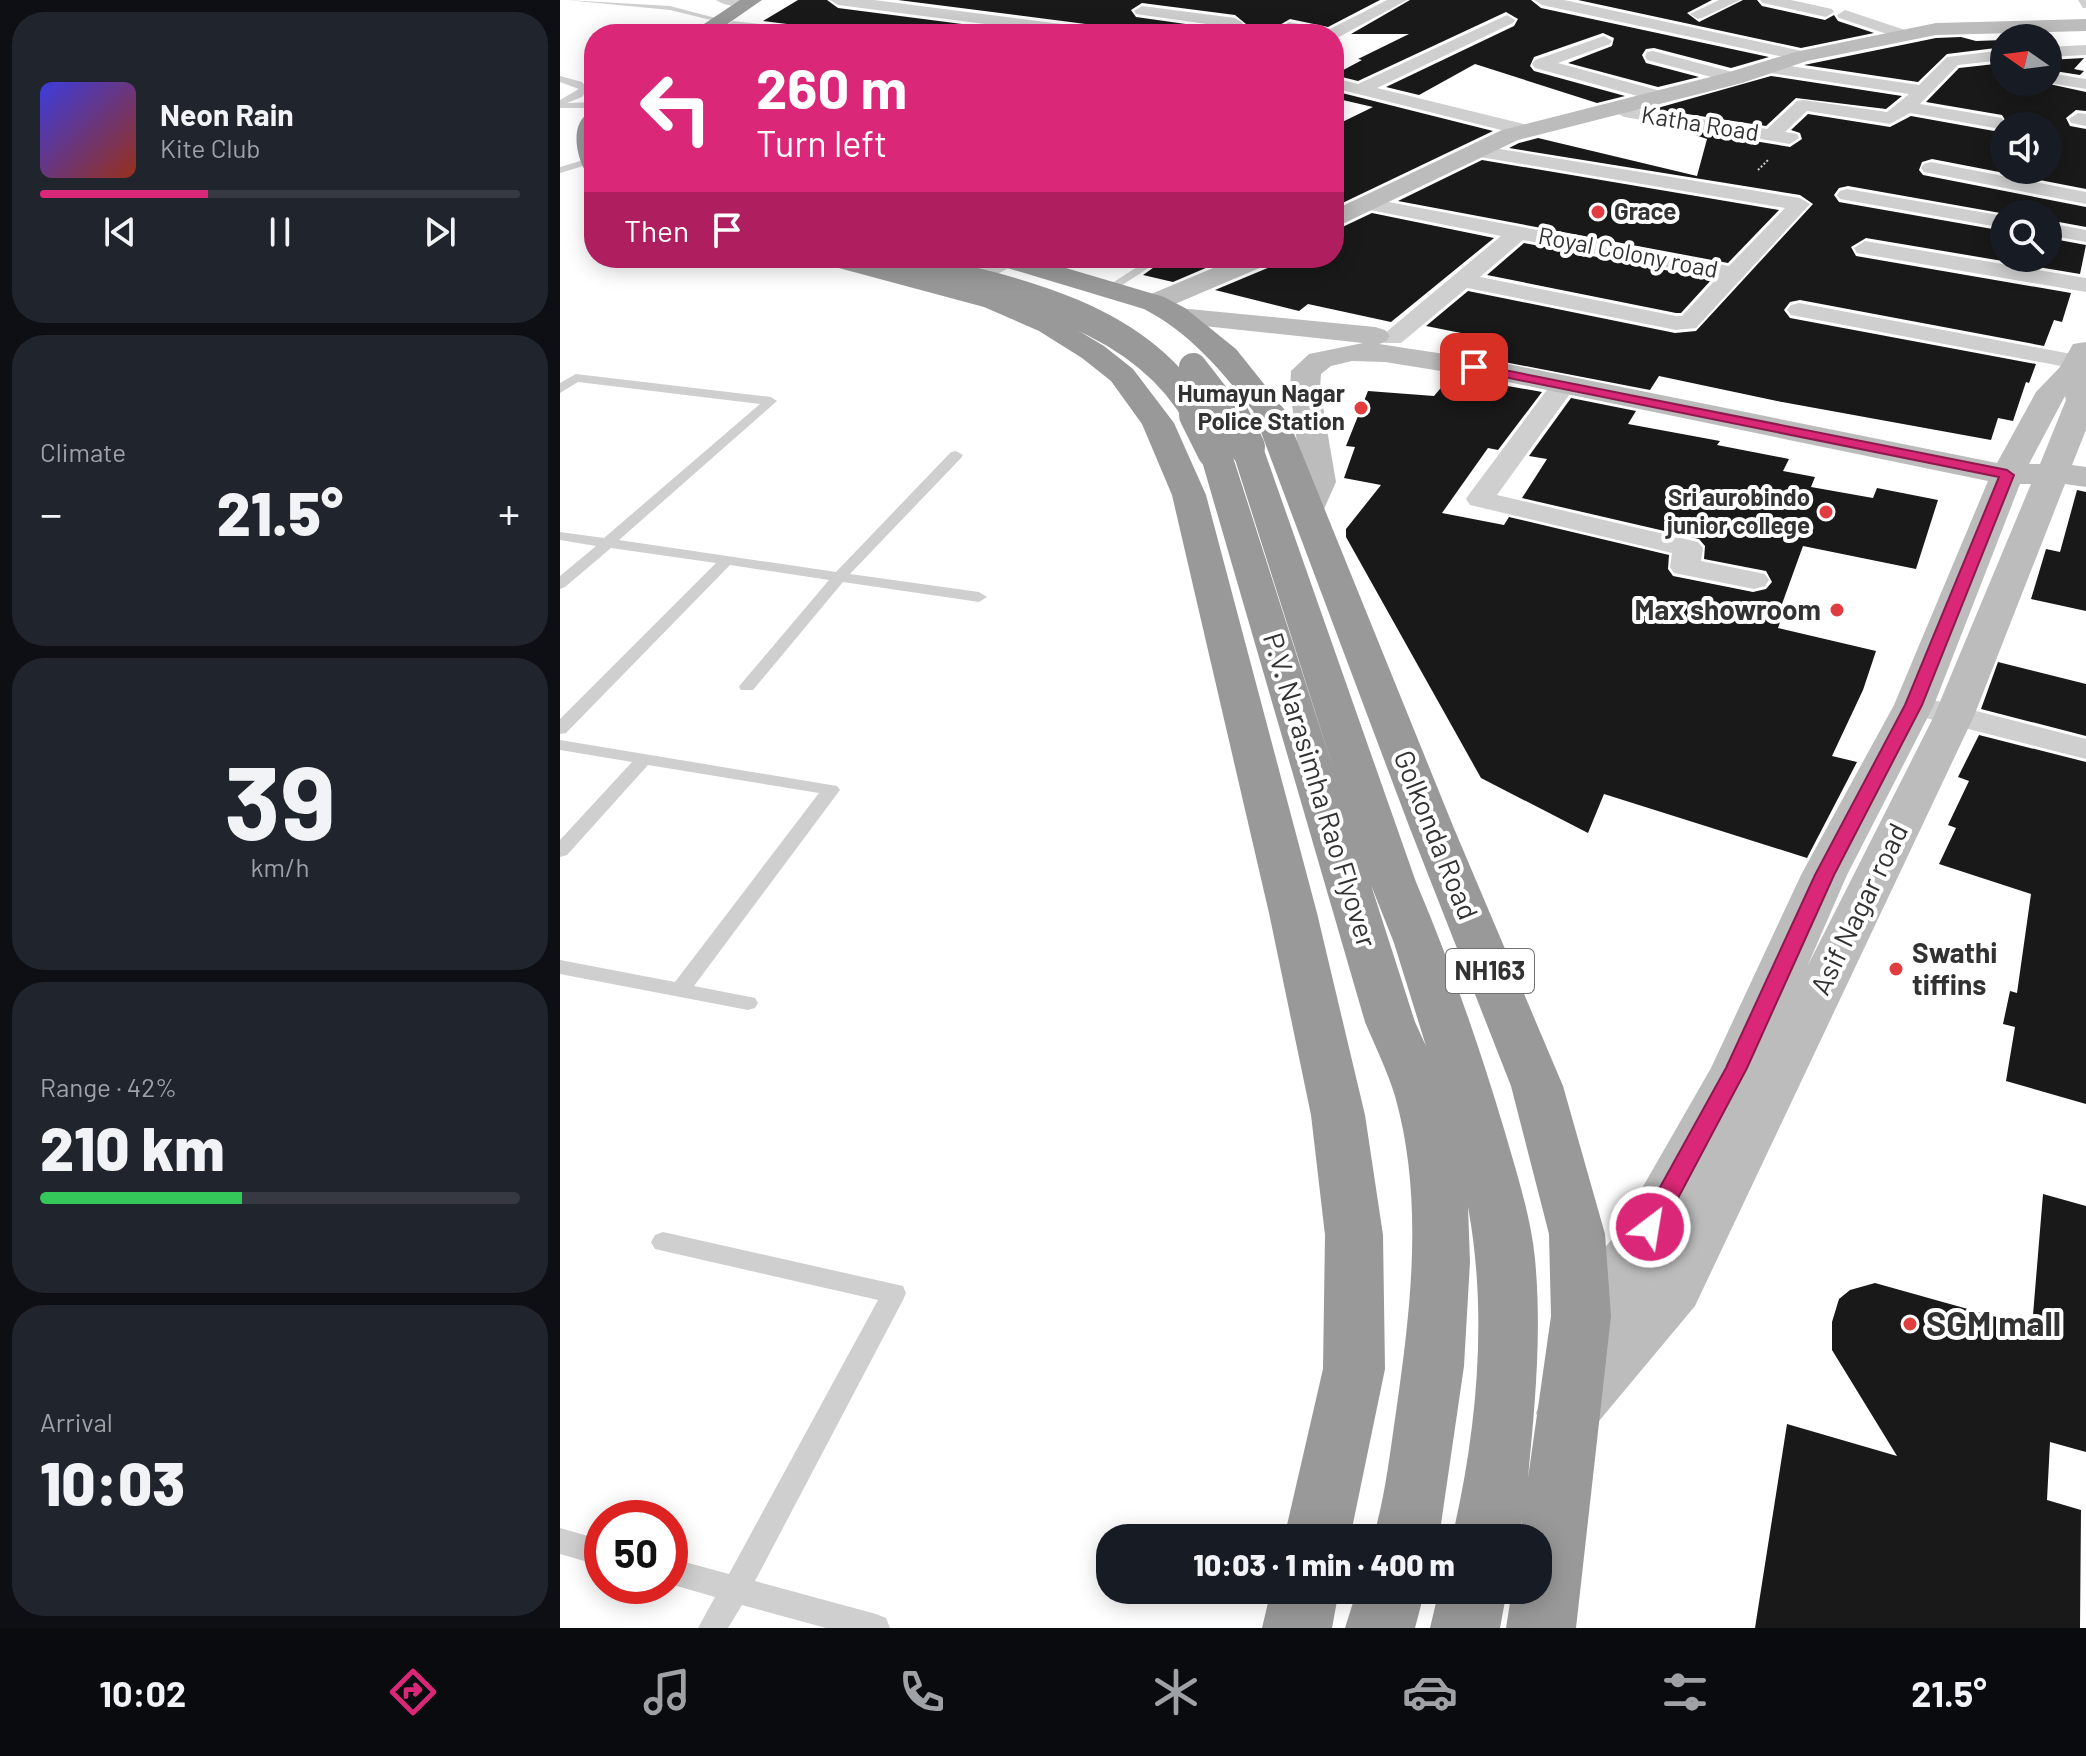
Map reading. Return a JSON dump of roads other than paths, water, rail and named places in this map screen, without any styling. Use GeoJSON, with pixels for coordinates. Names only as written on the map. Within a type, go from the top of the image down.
{"type":"FeatureCollection","features":[{"type":"Feature","properties":{"kind":"highway"},"geometry":{"type":"LineString","coordinates":[[730,24],[773,0]]}},
{"type":"Feature","properties":{"kind":"highway"},"geometry":{"type":"LineString","coordinates":[[728,24],[752,1]]}},
{"type":"Feature","properties":{"kind":"highway","name":"P.V. Narasimha Rao Flyover"},"geometry":{"type":"LineString","coordinates":[[907,268],[1067,312],[1136,348],[1186,397],[1215,451],[1390,1022],[1424,1106],[1432,1148],[1441,1204],[1440,1319],[1408,1524]]}},
{"type":"Feature","properties":{"kind":"highway","name":"Golkonda Road"},"geometry":{"type":"LineString","coordinates":[[1044,268],[1164,309],[1225,355],[1268,409],[1537,1086],[1577,1234],[1581,1316],[1541,1628]]}},
{"type":"Feature","properties":{"kind":"highway"},"geometry":{"type":"LineString","coordinates":[[920,269],[950,289],[994,301],[1049,325],[1093,352],[1122,375],[1158,423],[1189,495],[1293,913],[1338,1115],[1354,1235],[1354,1369],[1320,1524]]}},
{"type":"Feature","properties":{"kind":"highway","name":"P.V. Narasimha Rao Flyover"},"geometry":{"type":"LineString","coordinates":[[920,269],[1058,294],[1125,321],[1189,364],[1217,392],[1247,447],[1393,882],[1418,943],[1463,1079],[1489,1171],[1506,1257],[1509,1360],[1488,1524]]}},
{"type":"Feature","properties":{"kind":"highway"},"geometry":{"type":"LineString","coordinates":[[1297,1628],[1302,1604]]}},
{"type":"Feature","properties":{"kind":"highway"},"geometry":{"type":"LineString","coordinates":[[1380,1628],[1387,1604]]}},
{"type":"Feature","properties":{"kind":"highway"},"geometry":{"type":"LineString","coordinates":[[1465,1628],[1470,1604]]}},
{"type":"Feature","properties":{"kind":"street"},"geometry":{"type":"LineString","coordinates":[[724,0],[752,1]]}},
{"type":"Feature","properties":{"kind":"street"},"geometry":{"type":"LineString","coordinates":[[838,0],[883,2],[1027,24]]}},
{"type":"Feature","properties":{"kind":"street"},"geometry":{"type":"LineString","coordinates":[[1118,24],[1163,0]]}},
{"type":"Feature","properties":{"kind":"street"},"geometry":{"type":"LineString","coordinates":[[1344,28],[1399,0]]}},
{"type":"Feature","properties":{"kind":"street"},"geometry":{"type":"LineString","coordinates":[[1542,0],[1802,56]]}},
{"type":"Feature","properties":{"kind":"street"},"geometry":{"type":"LineString","coordinates":[[1698,14],[1732,0]]}},
{"type":"Feature","properties":{"kind":"street"},"geometry":{"type":"LineString","coordinates":[[1768,0],[1826,12],[1787,25]]}},
{"type":"Feature","properties":{"kind":"street"},"geometry":{"type":"LineString","coordinates":[[1345,7],[1375,12]]}},
{"type":"Feature","properties":{"kind":"street"},"geometry":{"type":"LineString","coordinates":[[1005,21],[1029,8]]}},
{"type":"Feature","properties":{"kind":"street"},"geometry":{"type":"LineString","coordinates":[[1845,15],[1905,35]]}},
{"type":"Feature","properties":{"kind":"street"},"geometry":{"type":"LineString","coordinates":[[1131,17],[1235,23]]}},
{"type":"Feature","properties":{"kind":"street"},"geometry":{"type":"LineString","coordinates":[[1361,89],[1507,20]]}},
{"type":"Feature","properties":{"kind":"street"},"geometry":{"type":"LineString","coordinates":[[1344,215],[1525,130],[1734,78],[1802,56],[1936,29],[2086,25]]}},
{"type":"Feature","properties":{"kind":"street"},"geometry":{"type":"LineString","coordinates":[[1604,41],[1541,64],[1662,97]]}},
{"type":"Feature","properties":{"kind":"street"},"geometry":{"type":"LineString","coordinates":[[2062,51],[2086,50]]}},
{"type":"Feature","properties":{"kind":"street"},"geometry":{"type":"LineString","coordinates":[[2062,53],[2086,56]]}},
{"type":"Feature","properties":{"kind":"street"},"geometry":{"type":"LineString","coordinates":[[1653,56],[1734,78]]}},
{"type":"Feature","properties":{"kind":"street"},"geometry":{"type":"LineString","coordinates":[[1907,107],[1950,64],[1963,58],[1990,56]]}},
{"type":"Feature","properties":{"kind":"street"},"geometry":{"type":"LineString","coordinates":[[1950,64],[1990,70]]}},
{"type":"Feature","properties":{"kind":"street"},"geometry":{"type":"LineString","coordinates":[[1766,68],[1922,91]]}},
{"type":"Feature","properties":{"kind":"street"},"geometry":{"type":"LineString","coordinates":[[2062,80],[2086,84]]}},
{"type":"Feature","properties":{"kind":"street"},"geometry":{"type":"LineString","coordinates":[[1344,85],[1525,130]]}},
{"type":"Feature","properties":{"kind":"street","name":"Katha Road"},"geometry":{"type":"LineString","coordinates":[[1610,110],[1780,136],[1803,105],[1887,118],[1907,107]]}},
{"type":"Feature","properties":{"kind":"street"},"geometry":{"type":"LineString","coordinates":[[1907,107],[1990,121]]}},
{"type":"Feature","properties":{"kind":"street"},"geometry":{"type":"LineString","coordinates":[[1463,280],[1688,323],[1800,204],[1475,151]]}},
{"type":"Feature","properties":{"kind":"street"},"geometry":{"type":"LineString","coordinates":[[1931,168],[2086,198]]}},
{"type":"Feature","properties":{"kind":"street"},"geometry":{"type":"LineString","coordinates":[[1847,195],[1990,220]]}},
{"type":"Feature","properties":{"kind":"street","name":"Royal Colony road"},"geometry":{"type":"LineString","coordinates":[[1367,204],[1736,274]]}},
{"type":"Feature","properties":{"kind":"street"},"geometry":{"type":"LineString","coordinates":[[1393,338],[1519,232]]}},
{"type":"Feature","properties":{"kind":"street"},"geometry":{"type":"LineString","coordinates":[[2062,232],[2086,236]]}},
{"type":"Feature","properties":{"kind":"street"},"geometry":{"type":"LineString","coordinates":[[1865,248],[2086,285]]}},
{"type":"Feature","properties":{"kind":"street"},"geometry":{"type":"LineString","coordinates":[[950,289],[996,268]]}},
{"type":"Feature","properties":{"kind":"street"},"geometry":{"type":"LineString","coordinates":[[1164,309],[1241,268]]}},
{"type":"Feature","properties":{"kind":"street"},"geometry":{"type":"LineString","coordinates":[[1164,309],[1393,338],[2051,467]]}},
{"type":"Feature","properties":{"kind":"street"},"geometry":{"type":"LineString","coordinates":[[1799,310],[2080,363]]}},
{"type":"Feature","properties":{"kind":"street"},"geometry":{"type":"LineString","coordinates":[[1308,511],[1319,482],[1305,389],[1306,371],[1320,360],[1352,352],[1385,353],[2051,467]]}},
{"type":"Feature","properties":{"kind":"street","name":"Asif Nagar road"},"geometry":{"type":"LineString","coordinates":[[1567,1413],[1674,1289],[1934,711],[2082,400],[2080,363]]}},
{"type":"Feature","properties":{"kind":"street"},"geometry":{"type":"LineString","coordinates":[[1564,384],[1480,499],[1688,548],[1685,567],[1754,580]]}},
{"type":"Feature","properties":{"kind":"street"},"geometry":{"type":"LineString","coordinates":[[1581,1316],[1634,1254],[1666,1201],[1737,1068],[1824,875],[1934,711],[2086,749]]}},
{"type":"Feature","properties":{"kind":"lane"},"geometry":{"type":"LineString","coordinates":[[570,0],[670,8],[716,24]]}},
{"type":"Feature","properties":{"kind":"lane"},"geometry":{"type":"LineString","coordinates":[[2082,0],[2086,6]]}},
{"type":"Feature","properties":{"kind":"lane"},"geometry":{"type":"LineString","coordinates":[[560,79],[579,84],[584,89],[579,95],[560,104]]}},
{"type":"Feature","properties":{"kind":"lane"},"geometry":{"type":"LineString","coordinates":[[560,104],[584,105]]}},
{"type":"Feature","properties":{"kind":"lane"},"geometry":{"type":"LineString","coordinates":[[560,170],[584,166]]}},
{"type":"Feature","properties":{"kind":"lane"},"geometry":{"type":"LineString","coordinates":[[1109,289],[1143,268]]}},
{"type":"Feature","properties":{"kind":"lane"},"geometry":{"type":"LineString","coordinates":[[560,389],[576,378],[771,401],[560,584]]}},
{"type":"Feature","properties":{"kind":"lane"},"geometry":{"type":"LineString","coordinates":[[747,687],[840,576],[956,455]]}},
{"type":"Feature","properties":{"kind":"lane"},"geometry":{"type":"LineString","coordinates":[[560,536],[979,597]]}},
{"type":"Feature","properties":{"kind":"lane"},"geometry":{"type":"LineString","coordinates":[[560,729],[728,559]]}},
{"type":"Feature","properties":{"kind":"lane"},"geometry":{"type":"LineString","coordinates":[[560,745],[831,790],[680,990]]}},
{"type":"Feature","properties":{"kind":"lane"},"geometry":{"type":"LineString","coordinates":[[560,851],[644,759]]}},
{"type":"Feature","properties":{"kind":"lane"},"geometry":{"type":"LineString","coordinates":[[560,967],[748,1003]]}},
{"type":"Feature","properties":{"kind":"lane"},"geometry":{"type":"LineString","coordinates":[[663,1242],[894,1293],[736,1589],[712,1628]]}},
{"type":"Feature","properties":{"kind":"lane"},"geometry":{"type":"LineString","coordinates":[[560,1541],[584,1548]]}},
{"type":"Feature","properties":{"kind":"lane"},"geometry":{"type":"LineString","coordinates":[[688,1576],[876,1628]]}},
{"type":"Feature","properties":{"kind":"place","name":"Grace"},"geometry":{"type":"Point","coordinates":[1598,212]}},
{"type":"Feature","properties":{"kind":"place","name":"Humayun Nagar Police Station"},"geometry":{"type":"Point","coordinates":[1361,408]}},
{"type":"Feature","properties":{"kind":"place","name":"Sri aurobindo junior college"},"geometry":{"type":"Point","coordinates":[1826,512]}},
{"type":"Feature","properties":{"kind":"place","name":"Max showroom"},"geometry":{"type":"Point","coordinates":[1837,610]}},
{"type":"Feature","properties":{"kind":"place","name":"Swathi tiffins"},"geometry":{"type":"Point","coordinates":[1896,969]}},
{"type":"Feature","properties":{"kind":"place","name":"SGM mall"},"geometry":{"type":"Point","coordinates":[1910,1324]}}]}
